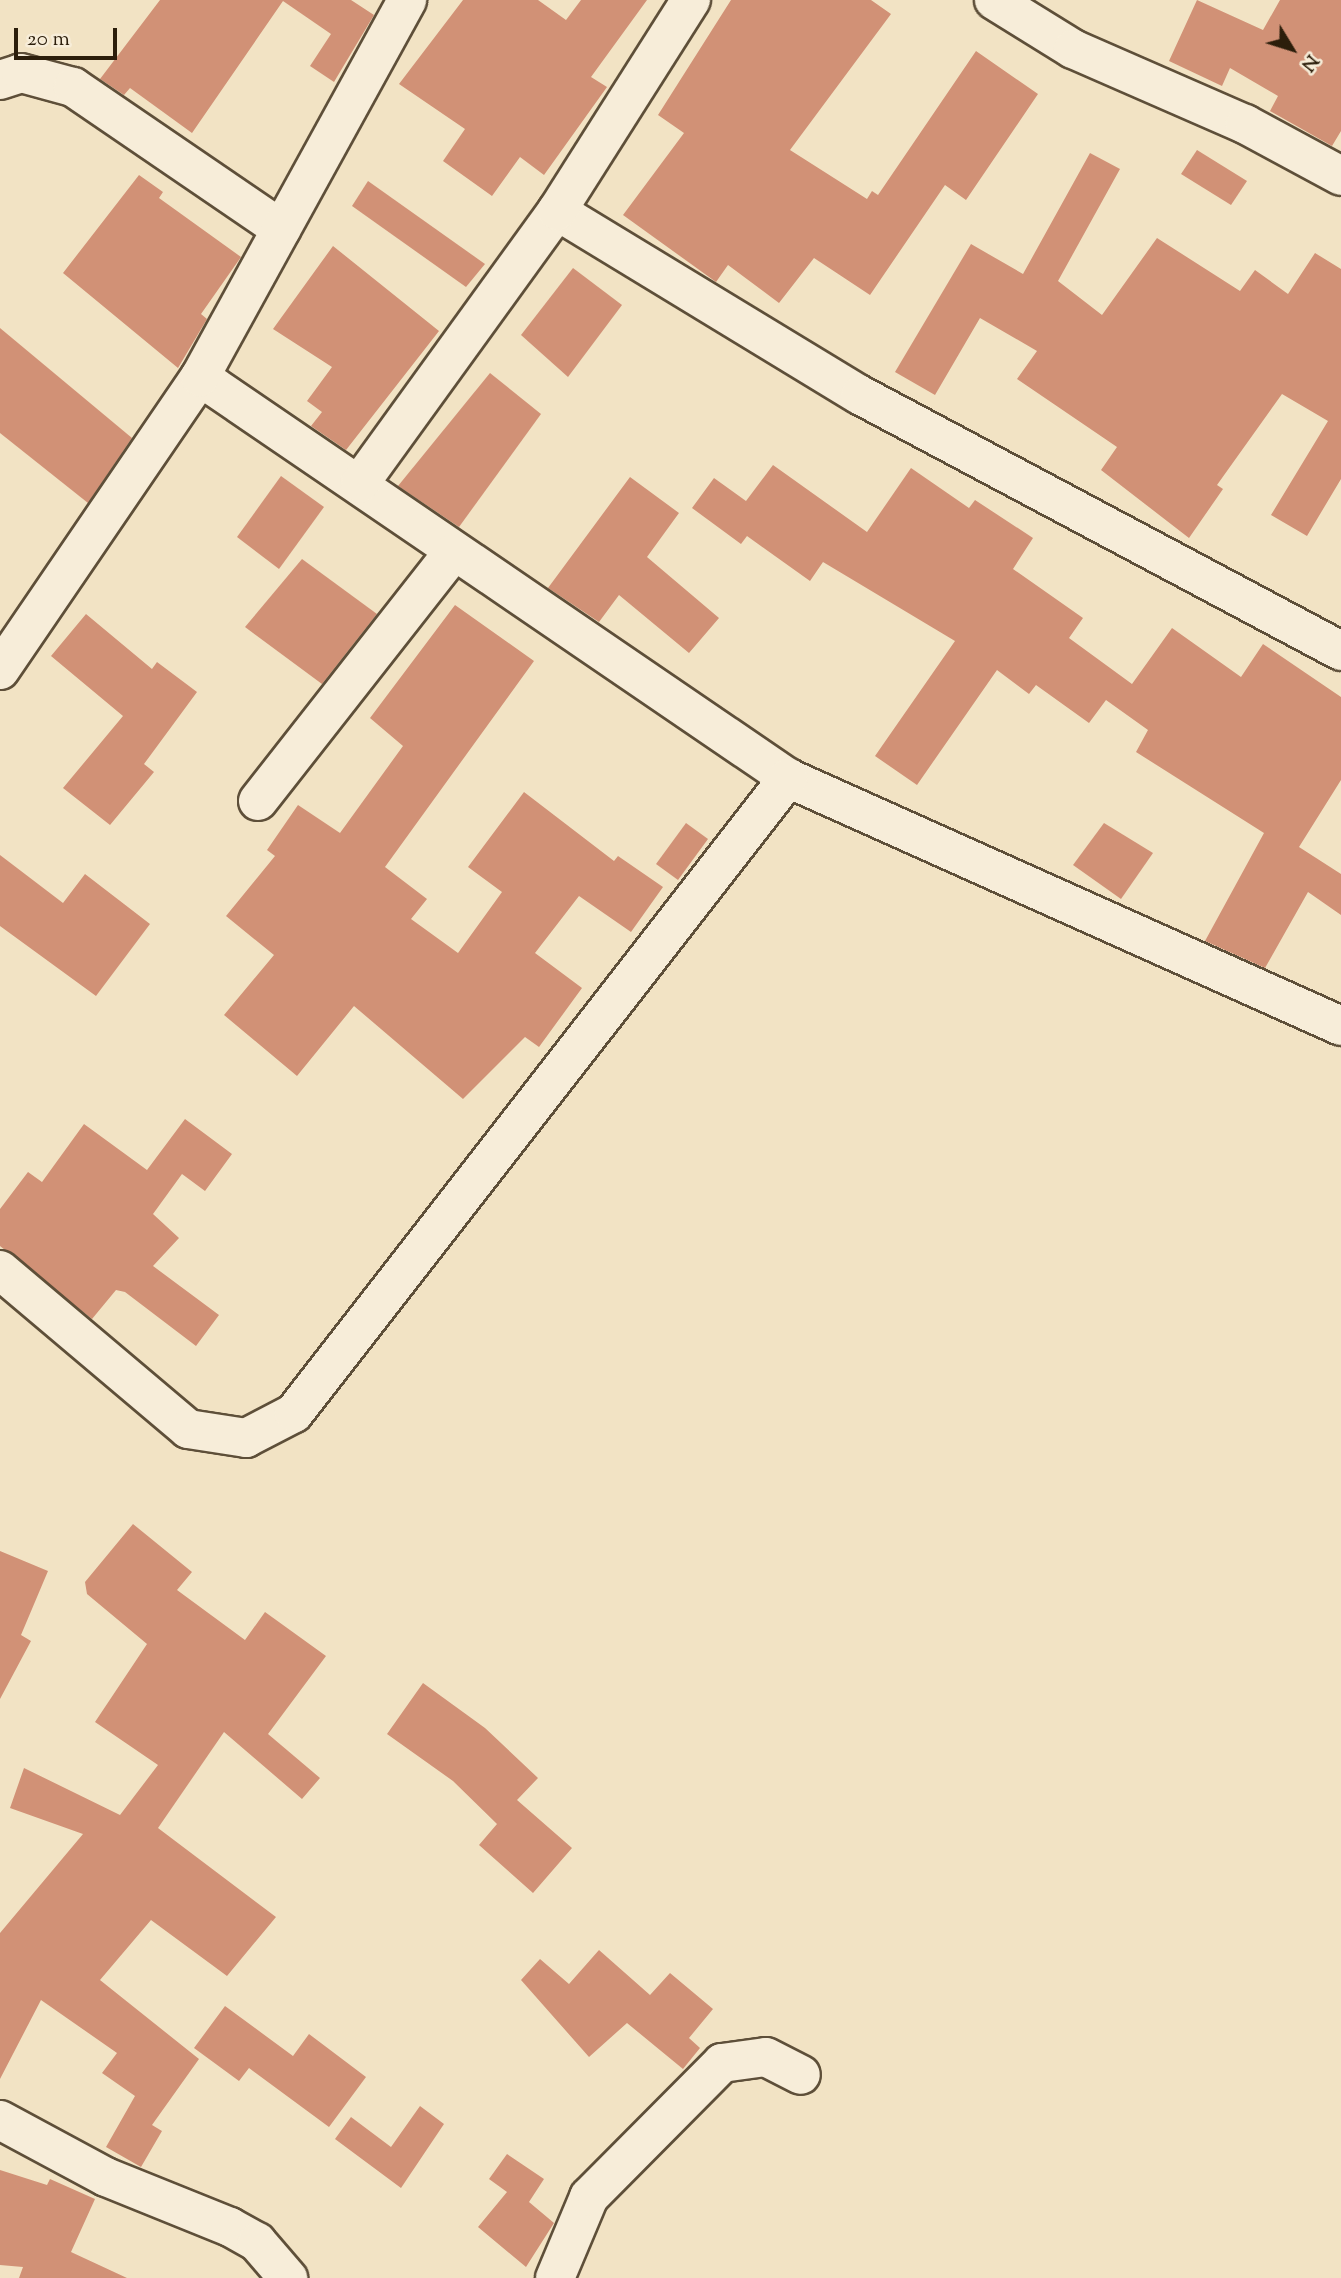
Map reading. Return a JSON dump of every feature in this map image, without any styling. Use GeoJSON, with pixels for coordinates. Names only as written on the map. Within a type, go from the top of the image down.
{"type":"FeatureCollection","features":[{"type":"Feature","properties":{"kind":"street"},"geometry":{"type":"LineString","coordinates":[[0,670],[200,377],[407,0]]}},
{"type":"Feature","properties":{"kind":"street"},"geometry":{"type":"LineString","coordinates":[[360,482],[556,211],[691,0]]}},
{"type":"Feature","properties":{"kind":"street"},"geometry":{"type":"LineString","coordinates":[[994,0],[1084,55],[1245,124],[1341,176]]}},
{"type":"Feature","properties":{"kind":"street"},"geometry":{"type":"LineString","coordinates":[[0,80],[21,73],[73,87],[281,229]]}},
{"type":"Feature","properties":{"kind":"street"},"geometry":{"type":"LineString","coordinates":[[556,211],[860,395],[1341,651]]}},
{"type":"Feature","properties":{"kind":"street"},"geometry":{"type":"LineString","coordinates":[[200,377],[360,482],[452,554],[788,778],[1341,1026]]}},
{"type":"Feature","properties":{"kind":"street"},"geometry":{"type":"LineString","coordinates":[[258,801],[452,554]]}},
{"type":"Feature","properties":{"kind":"street"},"geometry":{"type":"LineString","coordinates":[[0,1270],[188,1429],[246,1437],[294,1413],[788,778]]}},
{"type":"Feature","properties":{"kind":"street"},"geometry":{"type":"LineString","coordinates":[[555,2278],[589,2197],[722,2063],[766,2056],[802,2076]]}},
{"type":"Feature","properties":{"kind":"street"},"geometry":{"type":"LineString","coordinates":[[0,2120],[106,2177],[230,2227],[257,2242],[288,2278]]}},
{"type":"Feature","properties":{"kind":"building"},"geometry":{"type":"Polygon","coordinates":[[[160,0],[351,0],[374,15],[334,82],[310,66],[331,34],[283,1],[192,133],[130,88],[124,95],[100,79],[160,0]]]}},
{"type":"Feature","properties":{"kind":"building"},"geometry":{"type":"Polygon","coordinates":[[[463,0],[538,0],[566,20],[581,0],[647,0],[591,77],[607,87],[544,175],[520,157],[492,196],[443,161],[465,129],[399,84],[463,0]]]}},
{"type":"Feature","properties":{"kind":"building"},"geometry":{"type":"Polygon","coordinates":[[[731,0],[871,0],[891,14],[790,150],[867,199],[872,191],[878,195],[976,51],[1038,94],[966,200],[945,185],[870,295],[814,258],[779,303],[728,265],[716,282],[623,215],[684,133],[658,115],[731,0]]]}},
{"type":"Feature","properties":{"kind":"building"},"geometry":{"type":"Polygon","coordinates":[[[1197,0],[1263,30],[1280,0],[1341,0],[1341,131],[1332,146],[1270,111],[1278,96],[1230,68],[1222,86],[1169,61],[1197,0]]]}},
{"type":"Feature","properties":{"kind":"building"},"geometry":{"type":"Polygon","coordinates":[[[1197,150],[1247,181],[1231,205],[1181,174],[1197,150]]]}},
{"type":"Feature","properties":{"kind":"building"},"geometry":{"type":"Polygon","coordinates":[[[1090,153],[1120,169],[1058,281],[1102,315],[1157,238],[1240,291],[1255,270],[1288,294],[1315,253],[1341,269],[1341,479],[1307,536],[1271,515],[1328,421],[1282,394],[1217,485],[1223,489],[1189,538],[1101,470],[1117,447],[1017,379],[1037,351],[980,318],[935,395],[895,372],[971,244],[1023,274],[1090,153]]]}},
{"type":"Feature","properties":{"kind":"building"},"geometry":{"type":"Polygon","coordinates":[[[139,175],[163,192],[159,198],[241,257],[201,314],[207,319],[178,368],[63,273],[139,175]]]}},
{"type":"Feature","properties":{"kind":"building"},"geometry":{"type":"Polygon","coordinates":[[[368,181],[485,264],[466,287],[352,206],[368,181]]]}},
{"type":"Feature","properties":{"kind":"building"},"geometry":{"type":"Polygon","coordinates":[[[333,246],[439,331],[346,450],[311,426],[322,412],[307,401],[332,367],[273,329],[333,246]]]}},
{"type":"Feature","properties":{"kind":"building"},"geometry":{"type":"Polygon","coordinates":[[[573,268],[622,305],[568,377],[521,335],[573,268]]]}},
{"type":"Feature","properties":{"kind":"building"},"geometry":{"type":"Polygon","coordinates":[[[0,328],[132,438],[88,503],[0,433],[0,328]]]}},
{"type":"Feature","properties":{"kind":"building"},"geometry":{"type":"Polygon","coordinates":[[[490,373],[541,414],[459,527],[398,486],[490,373]]]}},
{"type":"Feature","properties":{"kind":"building"},"geometry":{"type":"Polygon","coordinates":[[[773,465],[867,532],[911,468],[969,508],[975,500],[1033,538],[1013,569],[1083,618],[1069,638],[1132,684],[1172,628],[1241,677],[1263,644],[1341,697],[1341,780],[1299,847],[1341,874],[1341,915],[1308,892],[1265,968],[1205,941],[1264,833],[1136,752],[1148,730],[1106,700],[1089,723],[1036,685],[1029,694],[997,670],[917,785],[875,756],[955,641],[823,562],[810,581],[747,536],[741,544],[692,508],[714,478],[746,501],[773,465]]]}},
{"type":"Feature","properties":{"kind":"building"},"geometry":{"type":"Polygon","coordinates":[[[281,476],[324,507],[279,569],[237,537],[281,476]]]}},
{"type":"Feature","properties":{"kind":"building"},"geometry":{"type":"Polygon","coordinates":[[[630,477],[679,513],[647,557],[719,618],[689,653],[619,595],[599,622],[548,588],[630,477]]]}},
{"type":"Feature","properties":{"kind":"building"},"geometry":{"type":"Polygon","coordinates":[[[302,559],[377,614],[322,684],[245,627],[302,559]]]}},
{"type":"Feature","properties":{"kind":"building"},"geometry":{"type":"Polygon","coordinates":[[[455,605],[534,661],[385,867],[427,899],[411,919],[458,953],[502,892],[468,867],[524,792],[614,861],[618,856],[663,887],[631,932],[579,896],[535,953],[582,988],[539,1047],[525,1037],[463,1099],[354,1006],[297,1076],[224,1015],[274,955],[226,916],[275,856],[267,850],[298,805],[340,833],[403,746],[370,718],[455,605]]]}},
{"type":"Feature","properties":{"kind":"building"},"geometry":{"type":"Polygon","coordinates":[[[86,614],[152,669],[157,662],[197,692],[144,764],[154,772],[110,825],[63,788],[123,716],[51,656],[86,614]]]}},
{"type":"Feature","properties":{"kind":"building"},"geometry":{"type":"Polygon","coordinates":[[[686,823],[708,839],[678,880],[656,864],[686,823]]]}},
{"type":"Feature","properties":{"kind":"building"},"geometry":{"type":"Polygon","coordinates":[[[1104,823],[1153,853],[1121,899],[1073,865],[1104,823]]]}},
{"type":"Feature","properties":{"kind":"building"},"geometry":{"type":"Polygon","coordinates":[[[0,855],[63,903],[85,874],[150,924],[96,996],[0,926],[0,855]]]}},
{"type":"Feature","properties":{"kind":"building"},"geometry":{"type":"Polygon","coordinates":[[[185,1119],[232,1154],[205,1191],[182,1174],[153,1214],[179,1238],[153,1266],[219,1315],[196,1346],[125,1292],[116,1290],[92,1319],[0,1246],[0,1209],[28,1172],[42,1182],[84,1124],[147,1170],[185,1119]]]}},
{"type":"Feature","properties":{"kind":"building"},"geometry":{"type":"Polygon","coordinates":[[[133,1524],[192,1572],[177,1590],[245,1640],[265,1612],[326,1656],[268,1734],[320,1778],[302,1799],[224,1732],[158,1828],[276,1917],[227,1976],[151,1920],[100,1980],[199,2059],[152,2125],[162,2131],[141,2167],[106,2147],[135,2096],[102,2073],[117,2053],[41,2000],[0,2079],[0,1933],[83,1834],[10,1808],[24,1768],[120,1815],[158,1765],[95,1722],[147,1644],[87,1594],[85,1582],[133,1524]]]}},
{"type":"Feature","properties":{"kind":"building"},"geometry":{"type":"Polygon","coordinates":[[[0,1551],[48,1571],[21,1635],[31,1641],[0,1699],[0,1551]]]}},
{"type":"Feature","properties":{"kind":"building"},"geometry":{"type":"Polygon","coordinates":[[[423,1683],[485,1728],[538,1778],[517,1800],[572,1848],[533,1893],[479,1845],[497,1824],[453,1781],[387,1734],[423,1683]]]}},
{"type":"Feature","properties":{"kind":"building"},"geometry":{"type":"Polygon","coordinates":[[[599,1950],[650,1995],[670,1973],[713,2009],[689,2038],[700,2048],[683,2069],[627,2023],[589,2057],[521,1980],[540,1959],[569,1984],[599,1950]]]}},
{"type":"Feature","properties":{"kind":"building"},"geometry":{"type":"Polygon","coordinates":[[[225,2006],[293,2056],[309,2034],[366,2077],[329,2127],[249,2068],[239,2081],[194,2048],[225,2006]]]}},
{"type":"Feature","properties":{"kind":"building"},"geometry":{"type":"Polygon","coordinates":[[[420,2106],[444,2124],[401,2188],[335,2139],[351,2117],[391,2147],[420,2106]]]}},
{"type":"Feature","properties":{"kind":"building"},"geometry":{"type":"Polygon","coordinates":[[[507,2154],[544,2179],[529,2202],[554,2223],[526,2267],[478,2227],[507,2192],[489,2179],[507,2154]]]}},
{"type":"Feature","properties":{"kind":"building"},"geometry":{"type":"Polygon","coordinates":[[[0,2170],[47,2185],[50,2179],[95,2199],[71,2252],[127,2278],[19,2278],[23,2267],[0,2265],[0,2170]]]}}]}
